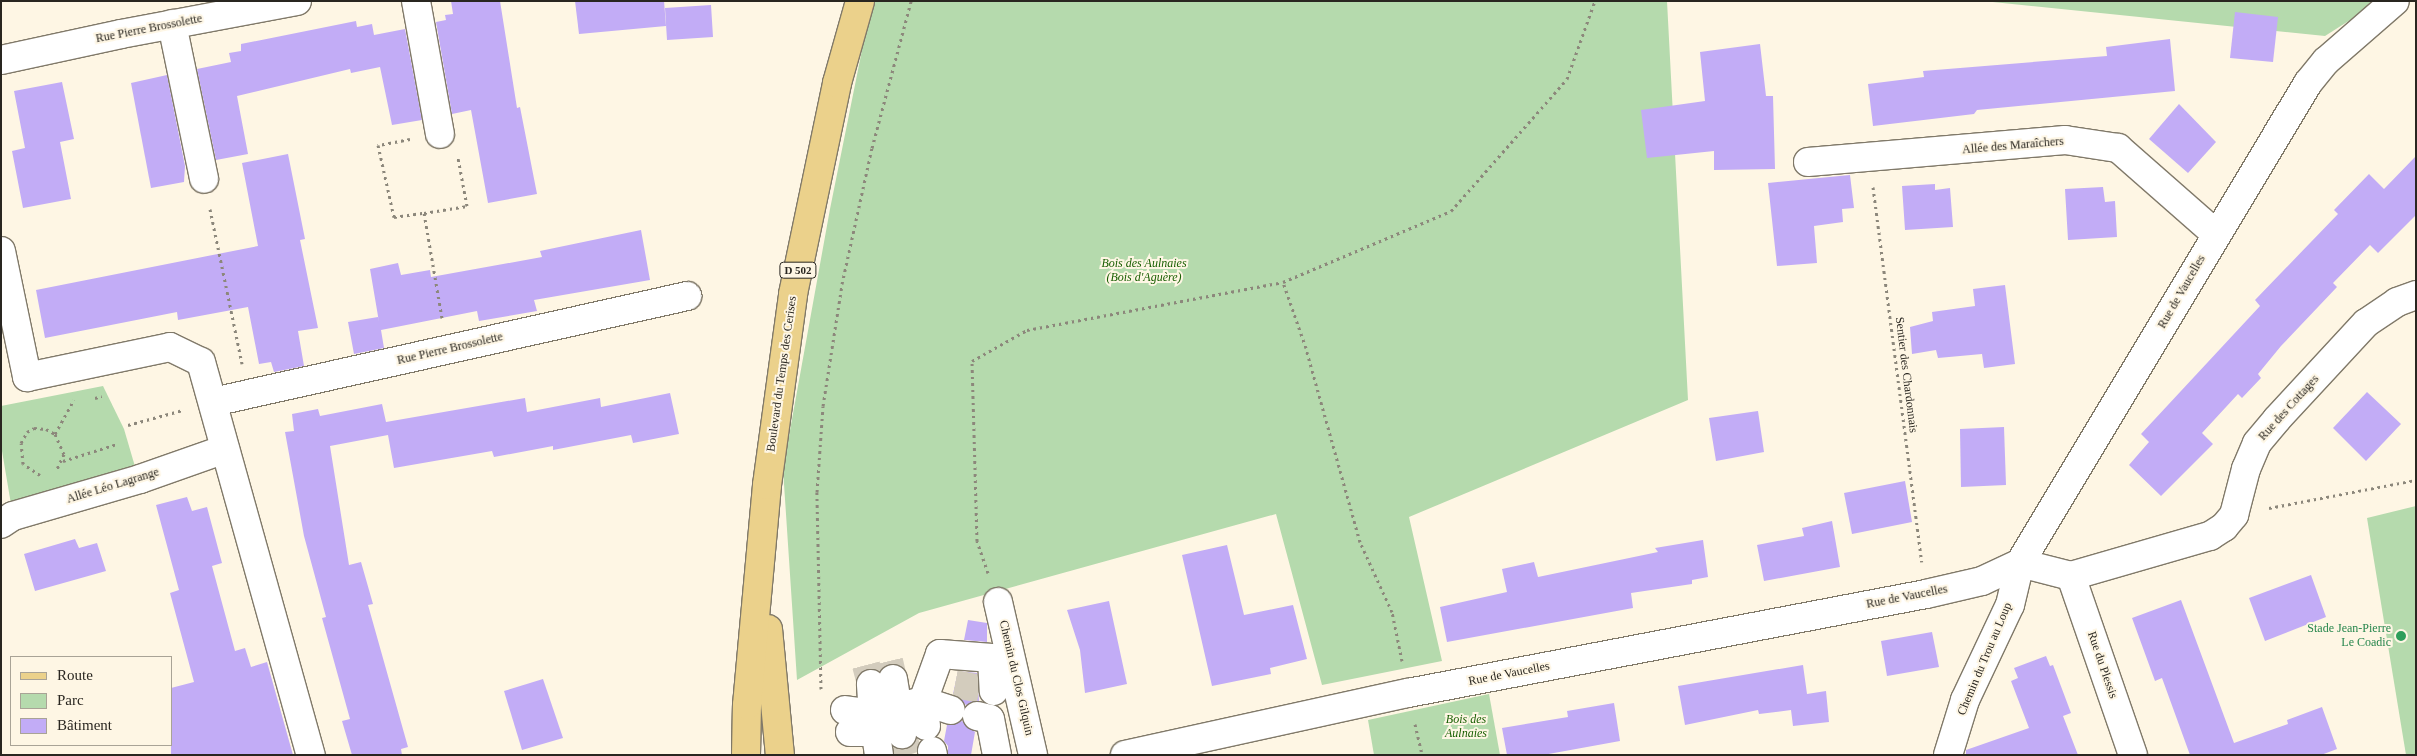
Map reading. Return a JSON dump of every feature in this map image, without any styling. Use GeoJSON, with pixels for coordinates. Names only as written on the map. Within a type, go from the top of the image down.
{"type":"FeatureCollection","features":[{"type":"Feature","properties":{"kind":"main road","name":"Boulevard du Temps des Cerises"},"geometry":{"type":"LineString","coordinates":[[746,755],[747,705],[774,420],[793,294],[837,83],[860,1]]}},
{"type":"Feature","properties":{"kind":"main road","name":"Boulevard du Temps des Cerises"},"geometry":{"type":"LineString","coordinates":[[763,544],[772,696],[780,755]]}},
{"type":"Feature","properties":{"kind":"street","name":"Rue Pierre Brossolette"},"geometry":{"type":"LineString","coordinates":[[1,60],[172,24],[297,1]]}},
{"type":"Feature","properties":{"kind":"street"},"geometry":{"type":"LineString","coordinates":[[416,1],[440,134]]}},
{"type":"Feature","properties":{"kind":"street","name":"Rue de Vaucelles"},"geometry":{"type":"LineString","coordinates":[[1125,755],[1408,693],[1982,582],[2020,563],[2216,234],[2308,84],[2326,61],[2393,3]]}},
{"type":"Feature","properties":{"kind":"street"},"geometry":{"type":"LineString","coordinates":[[172,24],[204,179]]}},
{"type":"Feature","properties":{"kind":"street","name":"Allée des Maraîchers"},"geometry":{"type":"LineString","coordinates":[[1808,162],[1870,159],[2065,140],[2118,148],[2216,234]]}},
{"type":"Feature","properties":{"kind":"street"},"geometry":{"type":"LineString","coordinates":[[1,251],[27,377],[170,347],[201,362],[311,755]]}},
{"type":"Feature","properties":{"kind":"street","name":"Rue des Cottages"},"geometry":{"type":"LineString","coordinates":[[2234,515],[2246,469],[2257,443],[2366,323],[2397,302],[2416,295]]}},
{"type":"Feature","properties":{"kind":"street","name":"Rue Pierre Brossolette"},"geometry":{"type":"LineString","coordinates":[[213,402],[687,296]]}},
{"type":"Feature","properties":{"kind":"street","name":"Allée Léo Lagrange"},"geometry":{"type":"LineString","coordinates":[[1,524],[13,516],[140,480],[225,449]]}},
{"type":"Feature","properties":{"kind":"street"},"geometry":{"type":"LineString","coordinates":[[2020,563],[2071,576],[2210,536],[2224,527],[2234,515]]}},
{"type":"Feature","properties":{"kind":"street","name":"Chemin du Trou au Loup"},"geometry":{"type":"LineString","coordinates":[[1948,755],[1966,700],[2010,605],[2020,563]]}},
{"type":"Feature","properties":{"kind":"street","name":"Rue du Plessis"},"geometry":{"type":"LineString","coordinates":[[2071,576],[2133,755]]}},
{"type":"Feature","properties":{"kind":"street","name":"Chemin du Clos Gilquin"},"geometry":{"type":"LineString","coordinates":[[998,602],[1033,755]]}},
{"type":"Feature","properties":{"kind":"street"},"geometry":{"type":"LineString","coordinates":[[882,682],[923,717],[997,755]]}},
{"type":"Feature","properties":{"kind":"path"},"geometry":{"type":"LineString","coordinates":[[822,696],[818,492],[823,406],[842,284],[872,148],[912,1]]}},
{"type":"Feature","properties":{"kind":"path"},"geometry":{"type":"LineString","coordinates":[[1283,282],[1451,211],[1567,80],[1595,1]]}},
{"type":"Feature","properties":{"kind":"path"},"geometry":{"type":"LineString","coordinates":[[453,131],[467,206],[424,213],[394,217],[378,145],[453,131]]}},
{"type":"Feature","properties":{"kind":"path","name":"Sentier des Chardonnais"},"geometry":{"type":"LineString","coordinates":[[1870,159],[1926,594]]}},
{"type":"Feature","properties":{"kind":"path"},"geometry":{"type":"LineString","coordinates":[[204,179],[248,393]]}},
{"type":"Feature","properties":{"kind":"path"},"geometry":{"type":"LineString","coordinates":[[424,213],[448,350]]}},
{"type":"Feature","properties":{"kind":"path"},"geometry":{"type":"LineString","coordinates":[[998,602],[977,541],[972,361],[1027,330],[1294,280]]}},
{"type":"Feature","properties":{"kind":"path"},"geometry":{"type":"LineString","coordinates":[[1283,282],[1306,348],[1360,542],[1392,612],[1401,656]]}},
{"type":"Feature","properties":{"kind":"path"},"geometry":{"type":"LineString","coordinates":[[55,434],[74,401],[70,368]]}},
{"type":"Feature","properties":{"kind":"path"},"geometry":{"type":"LineString","coordinates":[[128,424],[213,402]]}},
{"type":"Feature","properties":{"kind":"path"},"geometry":{"type":"LineString","coordinates":[[45,474],[31,472],[23,464],[21,443],[27,432],[34,428],[46,428],[55,434],[61,443],[63,461]]}},
{"type":"Feature","properties":{"kind":"path"},"geometry":{"type":"LineString","coordinates":[[51,474],[63,461],[117,444]]}},
{"type":"Feature","properties":{"kind":"path"},"geometry":{"type":"LineString","coordinates":[[2234,515],[2416,480]]}},
{"type":"Feature","properties":{"kind":"path"},"geometry":{"type":"LineString","coordinates":[[1417,733],[1422,755]]}},
{"type":"Feature","properties":{"kind":"green space","name":"Bois des Aulnaies (Bois d'Aguère)"},"geometry":{"type":"Polygon","coordinates":[[[846,1],[1667,1],[1688,400],[1409,517],[1442,661],[1322,685],[1276,514],[919,613],[797,680],[783,469],[830,209],[862,50],[846,1]]]}},
{"type":"Feature","properties":{"kind":"green space"},"geometry":{"type":"Polygon","coordinates":[[[1983,1],[2380,1],[2325,36],[1983,1]]]}},
{"type":"Feature","properties":{"kind":"green space"},"geometry":{"type":"Polygon","coordinates":[[[103,386],[124,429],[136,470],[13,516],[1,445],[1,406],[103,386]]]}},
{"type":"Feature","properties":{"kind":"green space","name":"Stade Jean-Pierre Le Coadic"},"geometry":{"type":"Polygon","coordinates":[[[2416,506],[2416,755],[2406,755],[2367,518],[2416,506]]]}},
{"type":"Feature","properties":{"kind":"green space","name":"Bois des Aulnaies"},"geometry":{"type":"Polygon","coordinates":[[[1489,694],[1500,755],[1374,755],[1368,720],[1489,694]]]}},
{"type":"Feature","properties":{"kind":"building"},"geometry":{"type":"Polygon","coordinates":[[[451,1],[500,1],[517,108],[520,107],[537,194],[488,203],[471,110],[452,114],[436,22],[446,20],[445,15],[453,14],[451,1]]]}},
{"type":"Feature","properties":{"kind":"building"},"geometry":{"type":"Polygon","coordinates":[[[575,1],[664,1],[666,26],[579,34],[575,1]]]}},
{"type":"Feature","properties":{"kind":"building"},"geometry":{"type":"Polygon","coordinates":[[[711,5],[713,37],[667,40],[665,8],[711,5]]]}},
{"type":"Feature","properties":{"kind":"building"},"geometry":{"type":"Polygon","coordinates":[[[2235,12],[2278,17],[2273,62],[2230,58],[2235,12]]]}},
{"type":"Feature","properties":{"kind":"building"},"geometry":{"type":"Polygon","coordinates":[[[356,21],[357,27],[372,24],[374,35],[405,29],[422,120],[392,125],[380,67],[351,73],[350,69],[237,96],[248,154],[216,160],[197,69],[231,62],[229,53],[241,51],[241,44],[356,21]]]}},
{"type":"Feature","properties":{"kind":"building"},"geometry":{"type":"Polygon","coordinates":[[[2170,39],[2175,91],[1977,110],[1974,114],[1873,126],[1868,84],[1924,77],[1923,71],[2107,56],[2106,47],[2170,39]]]}},
{"type":"Feature","properties":{"kind":"building"},"geometry":{"type":"Polygon","coordinates":[[[1760,44],[1766,96],[1773,96],[1775,169],[1714,170],[1714,151],[1647,158],[1641,110],[1705,101],[1700,52],[1760,44]]]}},
{"type":"Feature","properties":{"kind":"building"},"geometry":{"type":"Polygon","coordinates":[[[167,75],[185,166],[184,182],[151,188],[131,83],[167,75]]]}},
{"type":"Feature","properties":{"kind":"building"},"geometry":{"type":"Polygon","coordinates":[[[62,82],[74,139],[60,142],[71,199],[23,208],[12,151],[25,148],[14,91],[62,82]]]}},
{"type":"Feature","properties":{"kind":"building"},"geometry":{"type":"Polygon","coordinates":[[[2179,104],[2216,142],[2188,173],[2149,139],[2179,104]]]}},
{"type":"Feature","properties":{"kind":"building"},"geometry":{"type":"Polygon","coordinates":[[[288,154],[305,239],[300,240],[318,328],[298,331],[304,366],[274,372],[271,362],[259,364],[248,307],[178,320],[177,312],[45,338],[36,290],[258,246],[242,163],[288,154]]]}},
{"type":"Feature","properties":{"kind":"building"},"geometry":{"type":"Polygon","coordinates":[[[2416,156],[2416,215],[2378,253],[2370,245],[2333,283],[2337,287],[2281,346],[2258,374],[2261,378],[2242,398],[2238,394],[2202,433],[2213,444],[2161,496],[2129,465],[2149,442],[2141,434],[2260,306],[2255,300],[2338,214],[2334,210],[2369,174],[2384,189],[2416,156]]]}},
{"type":"Feature","properties":{"kind":"building"},"geometry":{"type":"Polygon","coordinates":[[[1850,175],[1854,208],[1842,209],[1843,222],[1814,226],[1817,263],[1777,266],[1768,183],[1850,175]]]}},
{"type":"Feature","properties":{"kind":"building"},"geometry":{"type":"Polygon","coordinates":[[[1935,184],[1935,190],[1950,188],[1953,227],[1905,230],[1902,186],[1935,184]]]}},
{"type":"Feature","properties":{"kind":"building"},"geometry":{"type":"Polygon","coordinates":[[[2103,187],[2105,202],[2115,201],[2117,237],[2068,240],[2065,189],[2103,187]]]}},
{"type":"Feature","properties":{"kind":"building"},"geometry":{"type":"Polygon","coordinates":[[[641,230],[650,280],[534,300],[537,311],[479,321],[477,311],[381,330],[384,348],[354,354],[348,322],[378,317],[379,322],[370,269],[398,263],[401,275],[430,270],[431,277],[542,257],[540,251],[641,230]]]}},
{"type":"Feature","properties":{"kind":"building"},"geometry":{"type":"Polygon","coordinates":[[[2005,285],[2015,364],[1984,368],[1982,354],[1938,358],[1936,350],[1912,354],[1910,327],[1933,321],[1932,312],[1975,306],[1973,289],[2005,285]]]}},
{"type":"Feature","properties":{"kind":"building"},"geometry":{"type":"Polygon","coordinates":[[[2367,392],[2401,424],[2366,461],[2333,428],[2367,392]]]}},
{"type":"Feature","properties":{"kind":"building"},"geometry":{"type":"Polygon","coordinates":[[[670,393],[679,434],[633,443],[631,435],[553,450],[553,446],[494,457],[492,451],[394,468],[388,435],[330,446],[349,565],[361,562],[373,604],[368,605],[408,747],[401,749],[402,755],[352,755],[342,721],[350,719],[322,618],[326,617],[304,536],[285,432],[294,431],[292,414],[318,409],[320,416],[382,404],[386,422],[525,398],[527,412],[600,398],[601,407],[670,393]]]}},
{"type":"Feature","properties":{"kind":"building"},"geometry":{"type":"Polygon","coordinates":[[[1758,411],[1764,452],[1716,461],[1709,418],[1758,411]]]}},
{"type":"Feature","properties":{"kind":"building"},"geometry":{"type":"Polygon","coordinates":[[[2004,427],[2006,485],[1961,487],[1960,429],[2004,427]]]}},
{"type":"Feature","properties":{"kind":"building"},"geometry":{"type":"Polygon","coordinates":[[[1905,481],[1912,522],[1852,534],[1844,493],[1905,481]]]}},
{"type":"Feature","properties":{"kind":"building"},"geometry":{"type":"Polygon","coordinates":[[[187,497],[192,511],[207,507],[222,563],[212,566],[235,651],[245,648],[251,667],[267,662],[293,755],[171,755],[172,688],[194,682],[170,593],[179,590],[156,505],[187,497]]]}},
{"type":"Feature","properties":{"kind":"building"},"geometry":{"type":"Polygon","coordinates":[[[1832,521],[1840,567],[1764,581],[1757,545],[1804,536],[1802,528],[1832,521]]]}},
{"type":"Feature","properties":{"kind":"building"},"geometry":{"type":"Polygon","coordinates":[[[75,539],[79,548],[97,543],[106,571],[35,591],[24,554],[75,539]]]}},
{"type":"Feature","properties":{"kind":"building"},"geometry":{"type":"Polygon","coordinates":[[[1703,540],[1708,577],[1692,580],[1692,584],[1631,593],[1633,608],[1447,642],[1440,607],[1507,592],[1502,569],[1534,562],[1538,577],[1658,552],[1655,548],[1703,540]]]}},
{"type":"Feature","properties":{"kind":"building"},"geometry":{"type":"Polygon","coordinates":[[[1227,545],[1244,615],[1293,605],[1307,659],[1270,668],[1271,674],[1212,686],[1182,555],[1227,545]]]}},
{"type":"Feature","properties":{"kind":"building"},"geometry":{"type":"Polygon","coordinates":[[[2311,575],[2326,617],[2265,641],[2249,598],[2311,575]]]}},
{"type":"Feature","properties":{"kind":"building"},"geometry":{"type":"Polygon","coordinates":[[[2181,600],[2234,743],[2288,724],[2287,720],[2322,707],[2337,749],[2321,755],[2190,755],[2162,678],[2155,681],[2132,618],[2181,600]]]}},
{"type":"Feature","properties":{"kind":"building"},"geometry":{"type":"Polygon","coordinates":[[[1109,601],[1127,684],[1085,693],[1080,650],[1067,610],[1109,601]]]}},
{"type":"Feature","properties":{"kind":"building"},"geometry":{"type":"Polygon","coordinates":[[[968,620],[987,623],[987,642],[964,640],[968,620]]]}},
{"type":"Feature","properties":{"kind":"building"},"geometry":{"type":"Polygon","coordinates":[[[1932,632],[1939,667],[1887,676],[1881,641],[1932,632]]]}},
{"type":"Feature","properties":{"kind":"building"},"geometry":{"type":"Polygon","coordinates":[[[2046,656],[2050,666],[2053,665],[2071,713],[2063,716],[2078,755],[1966,755],[1966,750],[2029,728],[2011,681],[2018,678],[2014,668],[2046,656]]]}},
{"type":"Feature","properties":{"kind":"building"},"geometry":{"type":"Polygon","coordinates":[[[1803,665],[1807,694],[1826,691],[1829,722],[1793,726],[1791,710],[1759,714],[1758,710],[1685,725],[1678,686],[1803,665]]]}},
{"type":"Feature","properties":{"kind":"building"},"geometry":{"type":"Polygon","coordinates":[[[958,671],[977,673],[979,701],[966,705],[953,694],[958,671]]]}},
{"type":"Feature","properties":{"kind":"building"},"geometry":{"type":"Polygon","coordinates":[[[543,679],[563,738],[522,750],[504,691],[543,679]]]}},
{"type":"Feature","properties":{"kind":"building"},"geometry":{"type":"Polygon","coordinates":[[[1614,703],[1620,741],[1543,755],[1507,755],[1502,728],[1568,717],[1567,711],[1614,703]]]}},
{"type":"Feature","properties":{"kind":"building"},"geometry":{"type":"Polygon","coordinates":[[[962,721],[975,732],[971,755],[948,755],[948,746],[944,741],[947,725],[962,721]]]}},
{"type":"Feature","properties":{"kind":"tunnel"},"geometry":{"type":"LineString","coordinates":[[889,661],[893,679]]}},
{"type":"Feature","properties":{"kind":"tunnel"},"geometry":{"type":"LineString","coordinates":[[866,665],[871,684]]}},
{"type":"Feature","properties":{"kind":"tunnel"},"geometry":{"type":"LineString","coordinates":[[955,684],[980,689]]}},
{"type":"Feature","properties":{"kind":"tunnel"},"geometry":{"type":"LineString","coordinates":[[902,734],[909,755]]}},
{"type":"Feature","properties":{"kind":"place","name":"Stade Jean-Pierre Le Coadic"},"geometry":{"type":"Point","coordinates":[2401,636]}}]}
